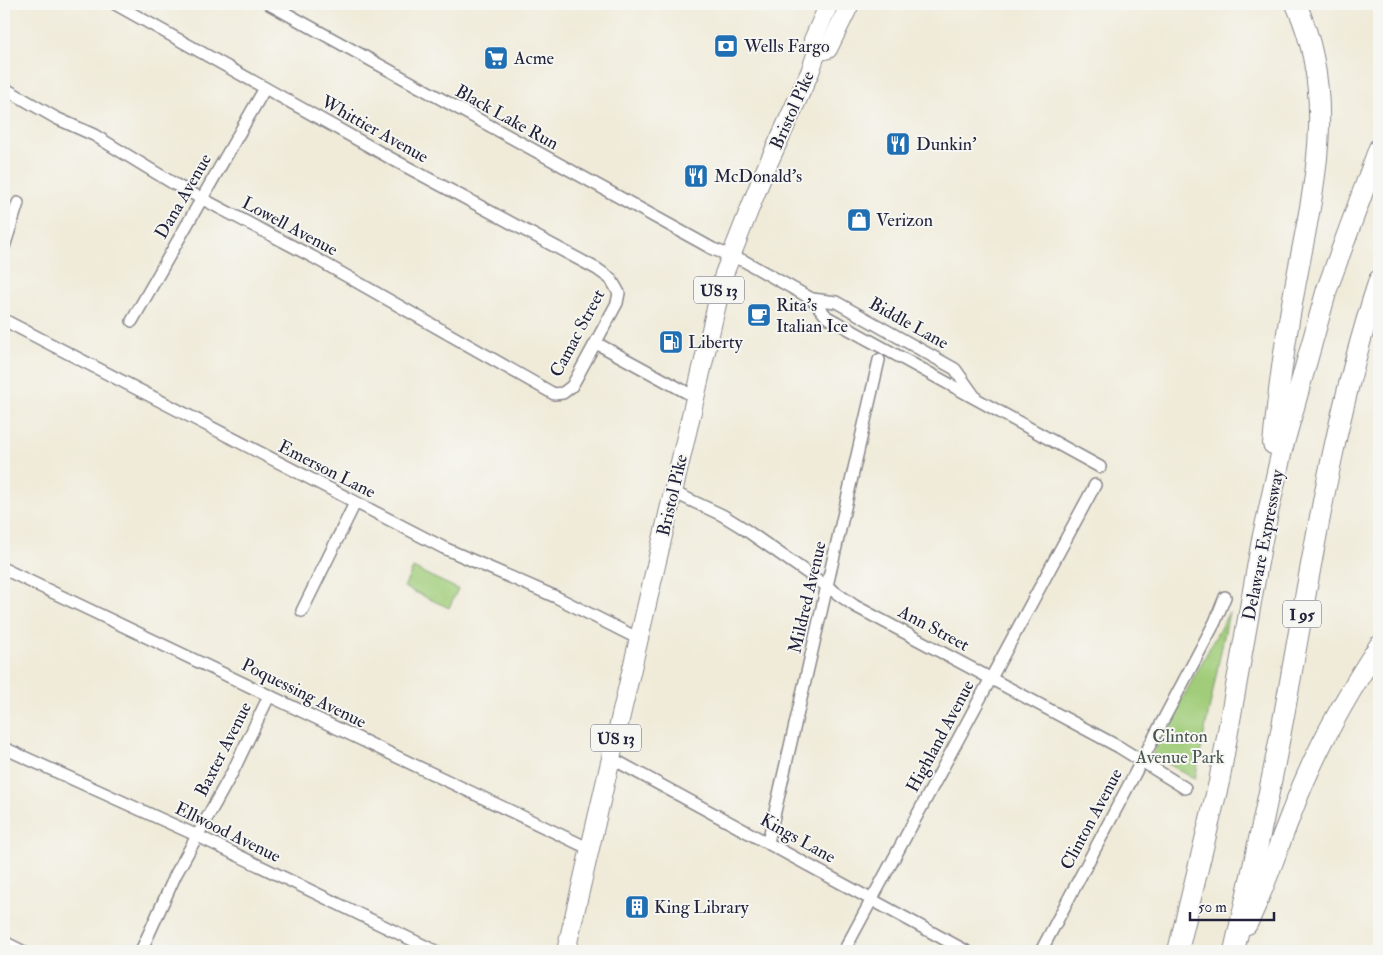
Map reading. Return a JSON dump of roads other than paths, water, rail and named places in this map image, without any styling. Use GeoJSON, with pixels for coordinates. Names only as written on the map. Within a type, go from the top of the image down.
{"type":"FeatureCollection","features":[{"type":"Feature","properties":{"kind":"highway"},"geometry":{"type":"LineString","coordinates":[[1262,540],[1286,333],[1321,124],[1316,66],[1308,34],[1296,4]]}},
{"type":"Feature","properties":{"kind":"highway","name":"Delaware Expressway"},"geometry":{"type":"LineString","coordinates":[[1178,951],[1219,782],[1262,540],[1282,450],[1327,289],[1379,148]]}},
{"type":"Feature","properties":{"kind":"highway","name":"I 95"},"geometry":{"type":"LineString","coordinates":[[1234,951],[1272,781],[1330,460],[1353,367],[1379,280]]}},
{"type":"Feature","properties":{"kind":"highway"},"geometry":{"type":"LineString","coordinates":[[1234,951],[1263,892],[1290,815],[1321,746],[1342,705],[1379,646]]}},
{"type":"Feature","properties":{"kind":"main road","name":"Bristol Pike"},"geometry":{"type":"LineString","coordinates":[[566,951],[694,397],[730,256],[818,52],[813,40],[829,4]]}},
{"type":"Feature","properties":{"kind":"main road","name":"Bristol Pike"},"geometry":{"type":"LineString","coordinates":[[818,52],[828,49],[850,4]]}},
{"type":"Feature","properties":{"kind":"street","name":"Whittier Avenue"},"geometry":{"type":"LineString","coordinates":[[115,4],[597,269],[616,286]]}},
{"type":"Feature","properties":{"kind":"street","name":"Black Lake Run"},"geometry":{"type":"LineString","coordinates":[[269,4],[560,166],[712,249],[730,256]]}},
{"type":"Feature","properties":{"kind":"street","name":"Lowell Avenue"},"geometry":{"type":"LineString","coordinates":[[4,88],[56,118],[94,136],[203,199],[313,257],[502,366],[554,394],[560,394]]}},
{"type":"Feature","properties":{"kind":"street","name":"Dana Avenue"},"geometry":{"type":"LineString","coordinates":[[132,321],[265,88]]}},
{"type":"Feature","properties":{"kind":"street"},"geometry":{"type":"LineString","coordinates":[[4,246],[18,203]]}},
{"type":"Feature","properties":{"kind":"street","name":"Biddle Lane"},"geometry":{"type":"LineString","coordinates":[[730,256],[744,261],[812,299],[827,317],[962,393],[976,397],[1100,466]]}},
{"type":"Feature","properties":{"kind":"street","name":"Camac Street"},"geometry":{"type":"LineString","coordinates":[[560,394],[572,386],[617,303],[620,293],[616,286]]}},
{"type":"Feature","properties":{"kind":"street","name":"Biddle Lane"},"geometry":{"type":"LineString","coordinates":[[812,299],[836,302],[955,369],[976,397]]}},
{"type":"Feature","properties":{"kind":"street","name":"Emerson Lane"},"geometry":{"type":"LineString","coordinates":[[4,320],[444,548],[556,597],[639,639]]}},
{"type":"Feature","properties":{"kind":"street"},"geometry":{"type":"LineString","coordinates":[[596,343],[694,397]]}},
{"type":"Feature","properties":{"kind":"street","name":"Mildred Avenue"},"geometry":{"type":"LineString","coordinates":[[768,842],[879,360]]}},
{"type":"Feature","properties":{"kind":"street","name":"Highland Avenue"},"geometry":{"type":"LineString","coordinates":[[844,951],[1095,484]]}},
{"type":"Feature","properties":{"kind":"street","name":"Ann Street"},"geometry":{"type":"LineString","coordinates":[[673,492],[722,515],[740,526],[827,589],[855,606],[1142,760],[1185,788]]}},
{"type":"Feature","properties":{"kind":"street"},"geometry":{"type":"LineString","coordinates":[[302,610],[355,503]]}},
{"type":"Feature","properties":{"kind":"street","name":"Poquessing Avenue"},"geometry":{"type":"LineString","coordinates":[[4,569],[590,849]]}},
{"type":"Feature","properties":{"kind":"street","name":"Clinton Avenue"},"geometry":{"type":"LineString","coordinates":[[1041,951],[1215,622],[1225,597]]}},
{"type":"Feature","properties":{"kind":"street","name":"Baxter Avenue"},"geometry":{"type":"LineString","coordinates":[[141,951],[176,874],[198,836],[269,696]]}},
{"type":"Feature","properties":{"kind":"street","name":"Ellwood Avenue"},"geometry":{"type":"LineString","coordinates":[[4,748],[198,836],[435,951]]}},
{"type":"Feature","properties":{"kind":"street","name":"Kings Lane"},"geometry":{"type":"LineString","coordinates":[[611,758],[966,951]]}},
{"type":"Feature","properties":{"kind":"street"},"geometry":{"type":"LineString","coordinates":[[4,942],[22,951]]}},
{"type":"Feature","properties":{"kind":"place","name":"Wells Fargo"},"geometry":{"type":"Point","coordinates":[726,46]}},
{"type":"Feature","properties":{"kind":"place","name":"Acme"},"geometry":{"type":"Point","coordinates":[496,58]}},
{"type":"Feature","properties":{"kind":"place","name":"Dunkin'"},"geometry":{"type":"Point","coordinates":[898,144]}},
{"type":"Feature","properties":{"kind":"place","name":"McDonald's"},"geometry":{"type":"Point","coordinates":[696,176]}},
{"type":"Feature","properties":{"kind":"place","name":"Verizon"},"geometry":{"type":"Point","coordinates":[859,220]}},
{"type":"Feature","properties":{"kind":"place","name":"Rita's Italian Ice"},"geometry":{"type":"Point","coordinates":[759,315]}},
{"type":"Feature","properties":{"kind":"place","name":"Liberty"},"geometry":{"type":"Point","coordinates":[671,342]}},
{"type":"Feature","properties":{"kind":"place","name":"King Library"},"geometry":{"type":"Point","coordinates":[637,907]}},
{"type":"Feature","properties":{"kind":"park label","name":"Clinton Avenue Park"},"geometry":{"type":"Point","coordinates":[1180,746]}}]}
